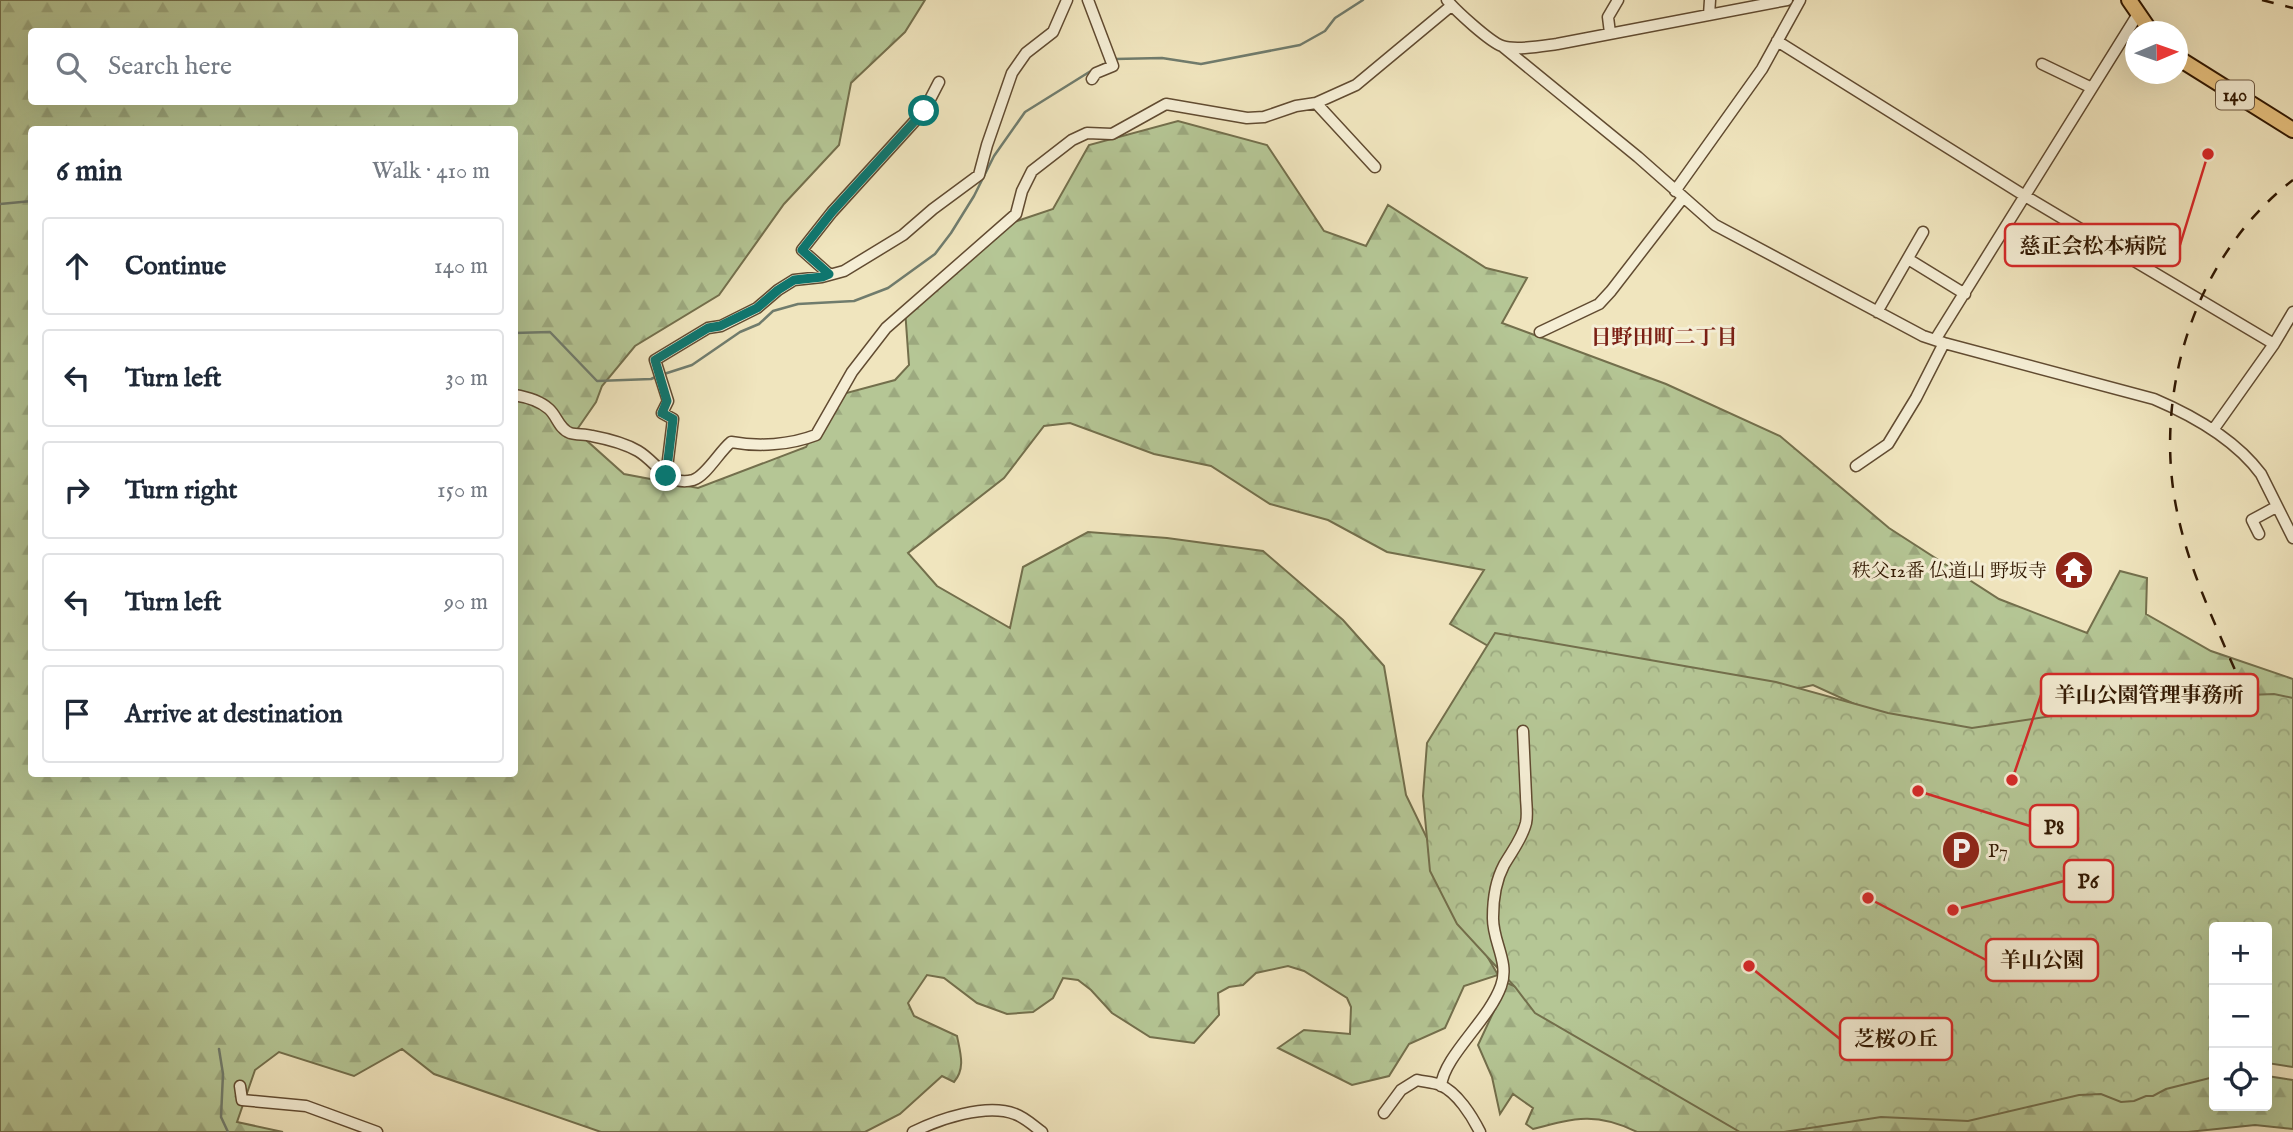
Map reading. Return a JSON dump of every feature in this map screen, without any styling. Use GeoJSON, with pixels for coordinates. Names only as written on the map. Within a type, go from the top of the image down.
{"type":"FeatureCollection","features":[{"type":"Feature","properties":{"kind":"highway"},"geometry":{"type":"LineString","coordinates":[[2129,0],[2143,21]]}},
{"type":"Feature","properties":{"kind":"highway","name":"140"},"geometry":{"type":"LineString","coordinates":[[2188,64],[2293,130]]}},
{"type":"Feature","properties":{"kind":"street"},"geometry":{"type":"LineString","coordinates":[[666,476],[673,419],[662,413],[667,401],[655,360],[708,328],[720,326],[757,308],[794,280],[844,271],[903,236],[933,209],[979,176],[1012,73],[1026,53],[1053,32],[1067,0]]}},
{"type":"Feature","properties":{"kind":"street"},"geometry":{"type":"LineString","coordinates":[[1088,0],[1112,66],[1096,73],[1092,79]]}},
{"type":"Feature","properties":{"kind":"street"},"geometry":{"type":"LineString","coordinates":[[1610,33],[1608,17],[1618,0]]}},
{"type":"Feature","properties":{"kind":"street"},"geometry":{"type":"LineString","coordinates":[[1709,15],[1710,0]]}},
{"type":"Feature","properties":{"kind":"street"},"geometry":{"type":"LineString","coordinates":[[1502,46],[1525,48],[1557,44],[1709,15],[1756,3],[1787,0]]}},
{"type":"Feature","properties":{"kind":"street"},"geometry":{"type":"LineString","coordinates":[[1541,332],[1599,304],[1611,291],[1679,195],[1762,69],[1800,0]]}},
{"type":"Feature","properties":{"kind":"street"},"geometry":{"type":"LineString","coordinates":[[518,396],[534,399],[550,410],[559,425],[568,433],[624,444],[642,453],[666,476],[683,482],[703,475],[720,452],[731,443],[750,445],[801,440],[816,435],[852,372],[886,328],[1016,214],[1022,191],[1032,172],[1072,140],[1087,133],[1112,134],[1166,104],[1247,118],[1264,117],[1296,106],[1316,103],[1356,85],[1449,3],[1638,157],[1715,225],[1877,312],[1940,342],[2154,399],[2179,409],[2213,430],[2254,464],[2293,538]]}},
{"type":"Feature","properties":{"kind":"street"},"geometry":{"type":"LineString","coordinates":[[1856,466],[1888,444],[1916,398],[1965,293],[2138,14]]}},
{"type":"Feature","properties":{"kind":"street"},"geometry":{"type":"LineString","coordinates":[[1777,41],[2025,195],[2274,344]]}},
{"type":"Feature","properties":{"kind":"street"},"geometry":{"type":"LineString","coordinates":[[2042,64],[2092,88]]}},
{"type":"Feature","properties":{"kind":"street"},"geometry":{"type":"LineString","coordinates":[[829,274],[802,250],[832,212],[924,111],[939,82]]}},
{"type":"Feature","properties":{"kind":"street"},"geometry":{"type":"LineString","coordinates":[[1316,103],[1375,167]]}},
{"type":"Feature","properties":{"kind":"street"},"geometry":{"type":"LineString","coordinates":[[1877,312],[1923,232]]}},
{"type":"Feature","properties":{"kind":"street"},"geometry":{"type":"LineString","coordinates":[[1908,259],[1965,293]]}},
{"type":"Feature","properties":{"kind":"street"},"geometry":{"type":"LineString","coordinates":[[2213,430],[2274,344],[2293,312]]}},
{"type":"Feature","properties":{"kind":"street"},"geometry":{"type":"LineString","coordinates":[[2259,534],[2252,520],[2276,507]]}},
{"type":"Feature","properties":{"kind":"street"},"geometry":{"type":"LineString","coordinates":[[1441,1086],[1442,1072],[1482,1021],[1502,984],[1504,969],[1493,922],[1494,897],[1503,867],[1520,839],[1527,820],[1523,731]]}},
{"type":"Feature","properties":{"kind":"street"},"geometry":{"type":"LineString","coordinates":[[1384,1113],[1401,1090],[1417,1080],[1441,1086],[1472,1117],[1480,1132]]}},
{"type":"Feature","properties":{"kind":"street"},"geometry":{"type":"LineString","coordinates":[[240,1086],[242,1100],[306,1106],[377,1132]]}},
{"type":"Feature","properties":{"kind":"street"},"geometry":{"type":"LineString","coordinates":[[914,1132],[953,1115],[1000,1110],[1016,1114],[1042,1132]]}},
{"type":"Feature","properties":{"kind":"green space"},"geometry":{"type":"Polygon","coordinates":[[[0,0],[925,0],[905,32],[851,83],[839,145],[784,204],[719,295],[635,346],[602,386],[596,402],[576,431],[624,474],[698,488],[806,447],[835,396],[895,380],[909,365],[905,309],[1014,222],[1053,209],[1089,145],[1178,121],[1267,145],[1324,231],[1366,246],[1388,205],[1486,268],[1527,278],[1502,323],[1666,384],[1780,436],[1889,528],[1999,599],[2087,633],[2120,571],[2147,578],[2146,614],[2211,651],[2293,679],[2293,786],[2047,762],[1861,707],[1813,685],[1700,711],[1497,651],[1450,624],[1484,570],[1387,552],[1328,520],[1270,504],[1211,466],[1154,454],[1070,423],[1044,426],[1004,478],[908,553],[937,586],[1010,628],[1023,567],[1088,532],[1167,538],[1263,551],[1343,620],[1384,666],[1406,795],[1469,925],[1498,975],[1464,986],[1445,1028],[1409,1044],[1389,1076],[1352,1085],[1278,1048],[1304,1030],[1350,1034],[1351,1007],[1347,998],[1304,971],[1288,966],[1256,973],[1243,985],[1229,987],[1218,993],[1219,1015],[1194,1043],[1150,1037],[1112,1013],[1078,980],[1063,978],[1053,998],[1033,1012],[1007,1014],[977,1003],[944,978],[927,975],[908,1003],[914,1016],[957,1036],[961,1060],[958,1077],[954,1082],[942,1076],[900,1114],[865,1132],[601,1132],[434,1074],[402,1049],[354,1076],[279,1052],[255,1070],[237,1122],[283,1132],[0,1132],[0,0]]]}},
{"type":"Feature","properties":{"kind":"green space"},"geometry":{"type":"Polygon","coordinates":[[[1495,633],[1776,682],[1888,713],[1972,728],[2148,699],[2274,694],[2293,698],[2293,1067],[2272,1064],[2272,922],[2209,922],[2209,1078],[2166,1089],[2134,1101],[2121,1102],[2101,1094],[2079,1095],[1968,1121],[1881,1117],[1784,1132],[1740,1132],[1535,1013],[1457,924],[1430,871],[1423,796],[1427,743],[1495,633]]]}},
{"type":"Feature","properties":{"kind":"green space"},"geometry":{"type":"Polygon","coordinates":[[[1507,983],[1599,1021],[2209,1074],[2209,1111],[2272,1111],[2272,1077],[2293,1080],[2293,1129],[2255,1125],[2188,1132],[1637,1132],[1597,1119],[1585,1119],[1533,1129],[1526,1124],[1533,1108],[1513,1094],[1500,1114],[1492,1077],[1478,1045],[1507,983]]]}},
{"type":"Feature","properties":{"kind":"waterway"},"geometry":{"type":"LineString","coordinates":[[1100,66],[1115,59],[1162,58],[1201,64],[1300,45],[1325,31],[1335,18],[1363,0]]}},
{"type":"Feature","properties":{"kind":"waterway"},"geometry":{"type":"LineString","coordinates":[[664,374],[692,365],[740,332],[759,324],[773,311],[798,304],[854,301],[888,288],[935,254],[974,196],[994,156],[1025,112],[1094,69]]}},
{"type":"Feature","properties":{"kind":"waterway"},"geometry":{"type":"LineString","coordinates":[[0,204],[28,201]]}},
{"type":"Feature","properties":{"kind":"waterway"},"geometry":{"type":"LineString","coordinates":[[518,333],[550,332],[597,381],[651,379],[658,376]]}},
{"type":"Feature","properties":{"kind":"waterway"},"geometry":{"type":"LineString","coordinates":[[219,1049],[223,1074],[221,1117],[228,1132]]}},
{"type":"Feature","properties":{"kind":"railway"},"geometry":{"type":"LineString","coordinates":[[2262,0],[2293,8]]}},
{"type":"Feature","properties":{"kind":"railway"},"geometry":{"type":"LineString","coordinates":[[2244,691],[2190,561],[2178,516],[2171,470],[2171,424],[2176,377],[2188,332],[2206,288],[2229,248],[2259,211],[2293,180]]}},
{"type":"Feature","properties":{"kind":"place","name":"慈正会松本病院"},"geometry":{"type":"Point","coordinates":[2208,154]}},
{"type":"Feature","properties":{"kind":"place","name":"秩父12番 仏道山 野坂寺"},"geometry":{"type":"Point","coordinates":[2074,570]}},
{"type":"Feature","properties":{"kind":"place","name":"羊山公園管理事務所"},"geometry":{"type":"Point","coordinates":[2012,780]}},
{"type":"Feature","properties":{"kind":"place","name":"P8"},"geometry":{"type":"Point","coordinates":[1918,791]}},
{"type":"Feature","properties":{"kind":"place","name":"P7"},"geometry":{"type":"Point","coordinates":[1961,850]}},
{"type":"Feature","properties":{"kind":"place","name":"羊山公園"},"geometry":{"type":"Point","coordinates":[1868,898]}},
{"type":"Feature","properties":{"kind":"place","name":"P6"},"geometry":{"type":"Point","coordinates":[1953,910]}},
{"type":"Feature","properties":{"kind":"place","name":"芝桜の丘"},"geometry":{"type":"Point","coordinates":[1749,966]}},
{"type":"Feature","properties":{"kind":"district","name":"日野田町二丁目"},"geometry":{"type":"Point","coordinates":[1664,337]}},
{"type":"Feature","properties":{"kind":"route"},"geometry":{"type":"LineString","coordinates":[[666,476],[673,419],[662,413],[667,401],[655,360],[708,328],[720,326],[757,308],[794,280],[829,274],[802,250],[832,212],[924,111]]}}]}
